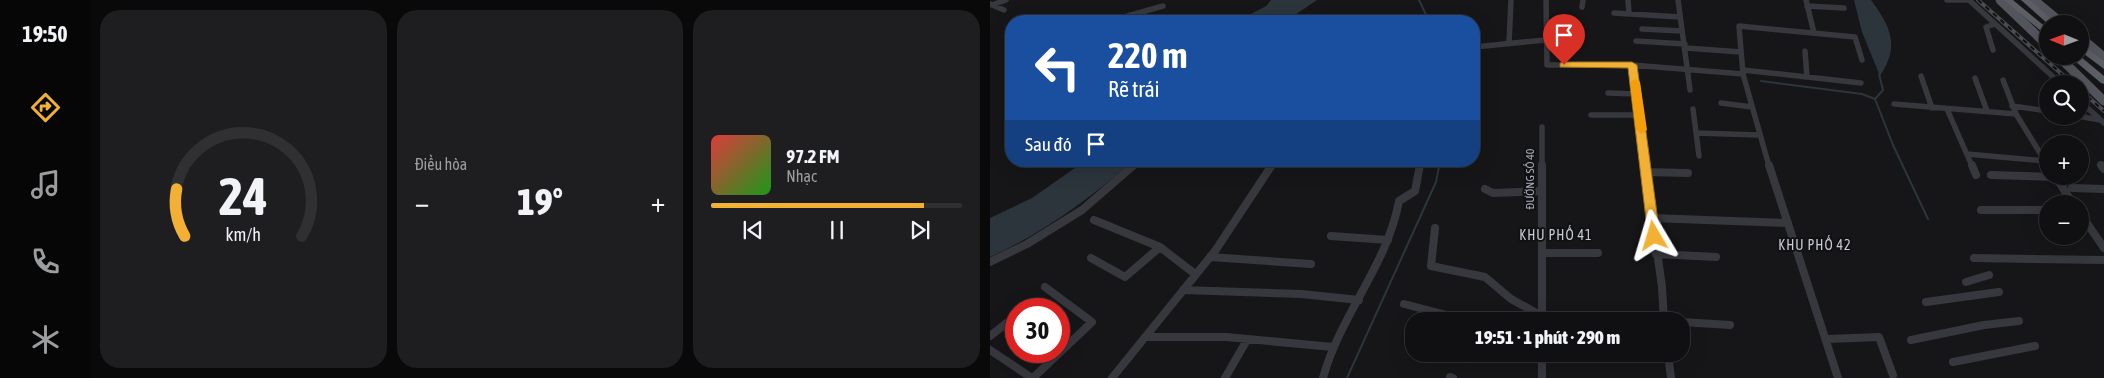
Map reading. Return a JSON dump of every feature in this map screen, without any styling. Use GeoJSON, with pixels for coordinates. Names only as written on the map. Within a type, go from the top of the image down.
{"type":"FeatureCollection","features":[{"type":"Feature","properties":{"kind":"highway"},"geometry":{"type":"LineString","coordinates":[[2008,0],[2039,26]]}},
{"type":"Feature","properties":{"kind":"highway"},"geometry":{"type":"LineString","coordinates":[[2025,0],[2042,15]]}},
{"type":"Feature","properties":{"kind":"highway"},"geometry":{"type":"LineString","coordinates":[[2089,54],[2104,66]]}},
{"type":"Feature","properties":{"kind":"highway"},"geometry":{"type":"LineString","coordinates":[[2085,65],[2104,81]]}},
{"type":"Feature","properties":{"kind":"main road"},"geometry":{"type":"LineString","coordinates":[[2000,0],[2039,37]]}},
{"type":"Feature","properties":{"kind":"main road"},"geometry":{"type":"LineString","coordinates":[[2034,0],[2053,15]]}},
{"type":"Feature","properties":{"kind":"main road"},"geometry":{"type":"LineString","coordinates":[[2089,44],[2104,57]]}},
{"type":"Feature","properties":{"kind":"main road"},"geometry":{"type":"LineString","coordinates":[[2067,65],[2104,100]]}},
{"type":"Feature","properties":{"kind":"street"},"geometry":{"type":"LineString","coordinates":[[991,4],[1006,0]]}},
{"type":"Feature","properties":{"kind":"street"},"geometry":{"type":"LineString","coordinates":[[1509,43],[1511,0]]}},
{"type":"Feature","properties":{"kind":"street"},"geometry":{"type":"LineString","coordinates":[[1546,0],[1545,40],[1547,65],[1632,65],[1807,77],[1861,83]]}},
{"type":"Feature","properties":{"kind":"street"},"geometry":{"type":"LineString","coordinates":[[1582,7],[1583,0]]}},
{"type":"Feature","properties":{"kind":"street"},"geometry":{"type":"LineString","coordinates":[[1628,0],[1629,13]]}},
{"type":"Feature","properties":{"kind":"street"},"geometry":{"type":"LineString","coordinates":[[1678,0],[1689,69],[1690,90]]}},
{"type":"Feature","properties":{"kind":"street"},"geometry":{"type":"LineString","coordinates":[[1947,0],[1968,0],[2051,75]]}},
{"type":"Feature","properties":{"kind":"street"},"geometry":{"type":"LineString","coordinates":[[1814,33],[1807,3],[1844,8]]}},
{"type":"Feature","properties":{"kind":"street"},"geometry":{"type":"LineString","coordinates":[[991,4],[1004,10]]}},
{"type":"Feature","properties":{"kind":"street"},"geometry":{"type":"LineString","coordinates":[[1131,15],[1163,6]]}},
{"type":"Feature","properties":{"kind":"street"},"geometry":{"type":"LineString","coordinates":[[1614,12],[1680,17]]}},
{"type":"Feature","properties":{"kind":"street"},"geometry":{"type":"LineString","coordinates":[[1647,15],[1648,25]]}},
{"type":"Feature","properties":{"kind":"street"},"geometry":{"type":"LineString","coordinates":[[1993,50],[1986,28],[1995,24]]}},
{"type":"Feature","properties":{"kind":"street"},"geometry":{"type":"LineString","coordinates":[[1838,378],[1827,339],[1759,135],[1743,72],[1739,26],[1855,37],[1862,60]]}},
{"type":"Feature","properties":{"kind":"street"},"geometry":{"type":"LineString","coordinates":[[1642,29],[1682,30]]}},
{"type":"Feature","properties":{"kind":"street"},"geometry":{"type":"LineString","coordinates":[[1480,46],[1545,40]]}},
{"type":"Feature","properties":{"kind":"street"},"geometry":{"type":"LineString","coordinates":[[1636,41],[1741,52]]}},
{"type":"Feature","properties":{"kind":"street"},"geometry":{"type":"LineString","coordinates":[[1805,51],[1807,77]]}},
{"type":"Feature","properties":{"kind":"street"},"geometry":{"type":"LineString","coordinates":[[1632,65],[1656,254],[1662,287],[1663,312]]}},
{"type":"Feature","properties":{"kind":"street"},"geometry":{"type":"LineString","coordinates":[[1921,76],[1932,108]]}},
{"type":"Feature","properties":{"kind":"street"},"geometry":{"type":"LineString","coordinates":[[1975,78],[1987,110]]}},
{"type":"Feature","properties":{"kind":"street"},"geometry":{"type":"LineString","coordinates":[[1967,154],[2045,161],[2016,114],[2003,80]]}},
{"type":"Feature","properties":{"kind":"street"},"geometry":{"type":"LineString","coordinates":[[1608,93],[1637,94]]}},
{"type":"Feature","properties":{"kind":"street"},"geometry":{"type":"LineString","coordinates":[[1721,103],[1752,107]]}},
{"type":"Feature","properties":{"kind":"street"},"geometry":{"type":"LineString","coordinates":[[1894,104],[1947,109],[1987,110],[2016,114]]}},
{"type":"Feature","properties":{"kind":"street"},"geometry":{"type":"LineString","coordinates":[[2012,106],[2039,110]]}},
{"type":"Feature","properties":{"kind":"street"},"geometry":{"type":"LineString","coordinates":[[1692,109],[1699,156]]}},
{"type":"Feature","properties":{"kind":"street"},"geometry":{"type":"LineString","coordinates":[[1947,109],[1976,175]]}},
{"type":"Feature","properties":{"kind":"street"},"geometry":{"type":"LineString","coordinates":[[2089,109],[2102,121]]}},
{"type":"Feature","properties":{"kind":"street"},"geometry":{"type":"LineString","coordinates":[[1591,115],[1639,115]]}},
{"type":"Feature","properties":{"kind":"street"},"geometry":{"type":"LineString","coordinates":[[2089,118],[2102,121]]}},
{"type":"Feature","properties":{"kind":"street","name":"ĐƯỜNG SỐ 40"},"geometry":{"type":"LineString","coordinates":[[1542,127],[1542,312]]}},
{"type":"Feature","properties":{"kind":"street"},"geometry":{"type":"LineString","coordinates":[[1696,133],[1759,135]]}},
{"type":"Feature","properties":{"kind":"street"},"geometry":{"type":"LineString","coordinates":[[990,262],[1027,244],[1082,210],[1133,167]]}},
{"type":"Feature","properties":{"kind":"street"},"geometry":{"type":"LineString","coordinates":[[1112,378],[1210,256],[1242,213],[1271,167]]}},
{"type":"Feature","properties":{"kind":"street"},"geometry":{"type":"LineString","coordinates":[[1323,378],[1333,347],[1359,300],[1388,240],[1398,214],[1399,202],[1415,191],[1420,167]]}},
{"type":"Feature","properties":{"kind":"street"},"geometry":{"type":"LineString","coordinates":[[1646,172],[1688,173]]}},
{"type":"Feature","properties":{"kind":"street"},"geometry":{"type":"LineString","coordinates":[[1991,175],[2056,177],[2068,195]]}},
{"type":"Feature","properties":{"kind":"street"},"geometry":{"type":"LineString","coordinates":[[2072,188],[2104,189]]}},
{"type":"Feature","properties":{"kind":"street"},"geometry":{"type":"LineString","coordinates":[[1485,189],[1493,193],[1542,191]]}},
{"type":"Feature","properties":{"kind":"street"},"geometry":{"type":"LineString","coordinates":[[1981,210],[2039,210]]}},
{"type":"Feature","properties":{"kind":"street"},"geometry":{"type":"LineString","coordinates":[[1652,218],[1788,223]]}},
{"type":"Feature","properties":{"kind":"street"},"geometry":{"type":"LineString","coordinates":[[1094,220],[1160,247],[1195,274]]}},
{"type":"Feature","properties":{"kind":"street"},"geometry":{"type":"LineString","coordinates":[[2089,226],[2104,248]]}},
{"type":"Feature","properties":{"kind":"street"},"geometry":{"type":"LineString","coordinates":[[1435,228],[1431,266],[1486,276],[1511,299],[1532,312]]}},
{"type":"Feature","properties":{"kind":"street"},"geometry":{"type":"LineString","coordinates":[[1331,236],[1388,240]]}},
{"type":"Feature","properties":{"kind":"street"},"geometry":{"type":"LineString","coordinates":[[1091,258],[1125,277],[1160,247]]}},
{"type":"Feature","properties":{"kind":"street"},"geometry":{"type":"LineString","coordinates":[[1542,253],[1598,253]]}},
{"type":"Feature","properties":{"kind":"street"},"geometry":{"type":"LineString","coordinates":[[1656,254],[1716,257]]}},
{"type":"Feature","properties":{"kind":"street"},"geometry":{"type":"LineString","coordinates":[[1210,256],[1311,264]]}},
{"type":"Feature","properties":{"kind":"street"},"geometry":{"type":"LineString","coordinates":[[1974,258],[2104,260]]}},
{"type":"Feature","properties":{"kind":"street"},"geometry":{"type":"LineString","coordinates":[[1966,282],[1989,275]]}},
{"type":"Feature","properties":{"kind":"street"},"geometry":{"type":"LineString","coordinates":[[990,350],[1032,378],[1092,322],[1045,287]]}},
{"type":"Feature","properties":{"kind":"street"},"geometry":{"type":"LineString","coordinates":[[1183,290],[1301,294],[1359,300]]}},
{"type":"Feature","properties":{"kind":"street"},"geometry":{"type":"LineString","coordinates":[[1926,302],[1999,292]]}},
{"type":"Feature","properties":{"kind":"street"},"geometry":{"type":"LineString","coordinates":[[1404,304],[1435,312]]}},
{"type":"Feature","properties":{"kind":"street"},"geometry":{"type":"LineString","coordinates":[[1911,340],[1984,325],[2019,321]]}},
{"type":"Feature","properties":{"kind":"street"},"geometry":{"type":"LineString","coordinates":[[1690,323],[1730,325]]}},
{"type":"Feature","properties":{"kind":"street"},"geometry":{"type":"LineString","coordinates":[[990,336],[1005,324]]}},
{"type":"Feature","properties":{"kind":"street"},"geometry":{"type":"LineString","coordinates":[[1147,336],[1226,337],[1333,347]]}},
{"type":"Feature","properties":{"kind":"street"},"geometry":{"type":"LineString","coordinates":[[1827,339],[1879,337],[1892,375]]}},
{"type":"Feature","properties":{"kind":"street"},"geometry":{"type":"LineString","coordinates":[[1225,378],[1247,340]]}},
{"type":"Feature","properties":{"kind":"street"},"geometry":{"type":"LineString","coordinates":[[1953,362],[2035,346]]}},
{"type":"Feature","properties":{"kind":"street"},"geometry":{"type":"LineString","coordinates":[[1542,362],[1542,378]]}},
{"type":"Feature","properties":{"kind":"street"},"geometry":{"type":"LineString","coordinates":[[1669,362],[1670,378]]}},
{"type":"Feature","properties":{"kind":"shaded area"},"geometry":{"type":"Polygon","coordinates":[[[1271,0],[1317,0],[1295,15],[1249,15],[1266,6],[1271,0]]]}},
{"type":"Feature","properties":{"kind":"shaded area"},"geometry":{"type":"Polygon","coordinates":[[[1854,0],[1871,0],[1888,28],[1891,46],[1890,55],[1880,76],[1862,32],[1854,0]]]}},
{"type":"Feature","properties":{"kind":"shaded area"},"geometry":{"type":"Polygon","coordinates":[[[1076,167],[1126,167],[1100,189],[1047,226],[1010,248],[990,257],[990,218],[1032,198],[1076,167]]]}},
{"type":"Feature","properties":{"kind":"waterway"},"geometry":{"type":"LineString","coordinates":[[1419,0],[1426,15]]}},
{"type":"Feature","properties":{"kind":"waterway"},"geometry":{"type":"LineString","coordinates":[[1875,99],[1883,90],[1879,74]]}},
{"type":"Feature","properties":{"kind":"waterway"},"geometry":{"type":"LineString","coordinates":[[1761,81],[1862,94],[1875,99]]}},
{"type":"Feature","properties":{"kind":"waterway"},"geometry":{"type":"LineString","coordinates":[[1875,99],[1893,145],[1928,219]]}},
{"type":"Feature","properties":{"kind":"waterway"},"geometry":{"type":"LineString","coordinates":[[1347,378],[1436,182],[1439,167]]}},
{"type":"Feature","properties":{"kind":"railway"},"geometry":{"type":"LineString","coordinates":[[1978,0],[2063,75]]}},
{"type":"Feature","properties":{"kind":"railway"},"geometry":{"type":"LineString","coordinates":[[2089,98],[2104,111]]}},
{"type":"Feature","properties":{"kind":"slow traffic"},"geometry":{"type":"LineString","coordinates":[[1635,82],[1641,130]]}},
{"type":"Feature","properties":{"kind":"district","name":"KHU PHỐ 41"},"geometry":{"type":"Point","coordinates":[1556,235]}},
{"type":"Feature","properties":{"kind":"district","name":"KHU PHỐ 42"},"geometry":{"type":"Point","coordinates":[1815,245]}},
{"type":"Feature","properties":{"kind":"route"},"geometry":{"type":"LineString","coordinates":[[1564,65],[1632,65],[1654,236]]}}]}
